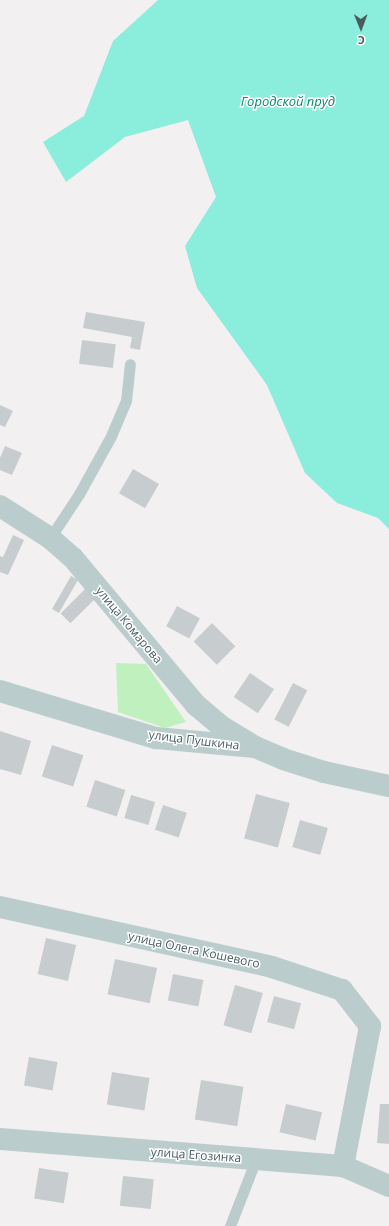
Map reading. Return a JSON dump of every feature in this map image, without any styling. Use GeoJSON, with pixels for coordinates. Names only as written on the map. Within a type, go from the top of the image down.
{"type":"FeatureCollection","features":[{"type":"Feature","properties":{"kind":"street","name":"улица Комарова"},"geometry":{"type":"LineString","coordinates":[[0,506],[50,538],[73,558],[196,705],[222,727],[255,747]]}},
{"type":"Feature","properties":{"kind":"street","name":"улица Пушкина"},"geometry":{"type":"LineString","coordinates":[[0,691],[156,738],[255,747],[324,772],[389,786]]}},
{"type":"Feature","properties":{"kind":"street","name":"улица Олега Кошевого"},"geometry":{"type":"LineString","coordinates":[[0,908],[272,967],[342,990],[370,1026],[343,1166]]}},
{"type":"Feature","properties":{"kind":"street","name":"улица Егозинка"},"geometry":{"type":"LineString","coordinates":[[0,1139],[343,1166],[389,1186]]}},
{"type":"Feature","properties":{"kind":"lane"},"geometry":{"type":"LineString","coordinates":[[50,538],[79,494],[111,436],[126,401],[130,364]]}},
{"type":"Feature","properties":{"kind":"lane"},"geometry":{"type":"LineString","coordinates":[[230,1226],[256,1160]]}},
{"type":"Feature","properties":{"kind":"shaded area"},"geometry":{"type":"Polygon","coordinates":[[[116,663],[146,664],[186,722],[165,728],[118,712],[116,663]]]}},
{"type":"Feature","properties":{"kind":"water","name":"Городской пруд"},"geometry":{"type":"Polygon","coordinates":[[[158,0],[389,0],[389,529],[378,518],[337,503],[305,473],[267,385],[197,288],[185,246],[216,197],[188,120],[125,137],[66,182],[43,142],[84,116],[113,41],[158,0]]]}},
{"type":"Feature","properties":{"kind":"building"},"geometry":{"type":"Polygon","coordinates":[[[86,312],[145,322],[140,350],[130,348],[132,337],[83,328],[86,312]]]}},
{"type":"Feature","properties":{"kind":"building"},"geometry":{"type":"Polygon","coordinates":[[[82,340],[116,344],[113,368],[79,364],[82,340]]]}},
{"type":"Feature","properties":{"kind":"building"},"geometry":{"type":"Polygon","coordinates":[[[0,405],[13,411],[5,427],[0,425],[0,405]]]}},
{"type":"Feature","properties":{"kind":"building"},"geometry":{"type":"Polygon","coordinates":[[[5,446],[22,453],[12,475],[0,470],[0,458],[5,446]]]}},
{"type":"Feature","properties":{"kind":"building"},"geometry":{"type":"Polygon","coordinates":[[[133,469],[159,484],[145,508],[119,493],[133,469]]]}},
{"type":"Feature","properties":{"kind":"building"},"geometry":{"type":"Polygon","coordinates":[[[13,535],[24,540],[8,575],[0,572],[0,556],[3,557],[13,535]]]}},
{"type":"Feature","properties":{"kind":"building"},"geometry":{"type":"Polygon","coordinates":[[[71,576],[78,580],[59,613],[52,609],[71,576]]]}},
{"type":"Feature","properties":{"kind":"building"},"geometry":{"type":"Polygon","coordinates":[[[86,588],[96,598],[70,623],[61,613],[86,588]]]}},
{"type":"Feature","properties":{"kind":"building"},"geometry":{"type":"Polygon","coordinates":[[[177,606],[200,618],[189,639],[166,626],[177,606]]]}},
{"type":"Feature","properties":{"kind":"building"},"geometry":{"type":"Polygon","coordinates":[[[212,623],[235,646],[217,665],[194,641],[212,623]]]}},
{"type":"Feature","properties":{"kind":"building"},"geometry":{"type":"Polygon","coordinates":[[[250,673],[274,689],[258,713],[234,697],[250,673]]]}},
{"type":"Feature","properties":{"kind":"building"},"geometry":{"type":"Polygon","coordinates":[[[293,683],[307,690],[289,727],[274,720],[293,683]]]}},
{"type":"Feature","properties":{"kind":"building"},"geometry":{"type":"Polygon","coordinates":[[[0,731],[31,741],[21,775],[0,769],[0,731]]]}},
{"type":"Feature","properties":{"kind":"building"},"geometry":{"type":"Polygon","coordinates":[[[52,745],[83,755],[73,787],[42,776],[52,745]]]}},
{"type":"Feature","properties":{"kind":"building"},"geometry":{"type":"Polygon","coordinates":[[[95,780],[125,790],[117,817],[86,807],[95,780]]]}},
{"type":"Feature","properties":{"kind":"building"},"geometry":{"type":"Polygon","coordinates":[[[256,794],[290,803],[278,847],[244,838],[256,794]]]}},
{"type":"Feature","properties":{"kind":"building"},"geometry":{"type":"Polygon","coordinates":[[[131,795],[155,802],[148,825],[124,818],[131,795]]]}},
{"type":"Feature","properties":{"kind":"building"},"geometry":{"type":"Polygon","coordinates":[[[163,805],[187,813],[179,837],[155,830],[163,805]]]}},
{"type":"Feature","properties":{"kind":"building"},"geometry":{"type":"Polygon","coordinates":[[[300,820],[328,828],[320,855],[292,847],[300,820]]]}},
{"type":"Feature","properties":{"kind":"building"},"geometry":{"type":"Polygon","coordinates":[[[46,938],[76,945],[68,981],[38,974],[46,938]]]}},
{"type":"Feature","properties":{"kind":"building"},"geometry":{"type":"Polygon","coordinates":[[[115,959],[157,968],[150,1003],[108,994],[115,959]]]}},
{"type":"Feature","properties":{"kind":"building"},"geometry":{"type":"Polygon","coordinates":[[[173,974],[203,980],[198,1006],[168,1001],[173,974]]]}},
{"type":"Feature","properties":{"kind":"building"},"geometry":{"type":"Polygon","coordinates":[[[235,985],[263,993],[251,1033],[223,1025],[235,985]]]}},
{"type":"Feature","properties":{"kind":"building"},"geometry":{"type":"Polygon","coordinates":[[[274,996],[301,1003],[294,1029],[267,1022],[274,996]]]}},
{"type":"Feature","properties":{"kind":"building"},"geometry":{"type":"Polygon","coordinates":[[[29,1057],[58,1062],[53,1091],[24,1086],[29,1057]]]}},
{"type":"Feature","properties":{"kind":"building"},"geometry":{"type":"Polygon","coordinates":[[[112,1072],[150,1078],[144,1111],[107,1105],[112,1072]]]}},
{"type":"Feature","properties":{"kind":"building"},"geometry":{"type":"Polygon","coordinates":[[[201,1080],[243,1087],[237,1126],[195,1120],[201,1080]]]}},
{"type":"Feature","properties":{"kind":"building"},"geometry":{"type":"Polygon","coordinates":[[[286,1104],[322,1112],[316,1141],[279,1132],[286,1104]]]}},
{"type":"Feature","properties":{"kind":"building"},"geometry":{"type":"Polygon","coordinates":[[[380,1104],[389,1104],[389,1144],[377,1143],[380,1104]]]}},
{"type":"Feature","properties":{"kind":"building"},"geometry":{"type":"Polygon","coordinates":[[[39,1168],[69,1173],[64,1203],[34,1199],[39,1168]]]}},
{"type":"Feature","properties":{"kind":"building"},"geometry":{"type":"Polygon","coordinates":[[[123,1176],[154,1179],[151,1209],[120,1206],[123,1176]]]}}]}
